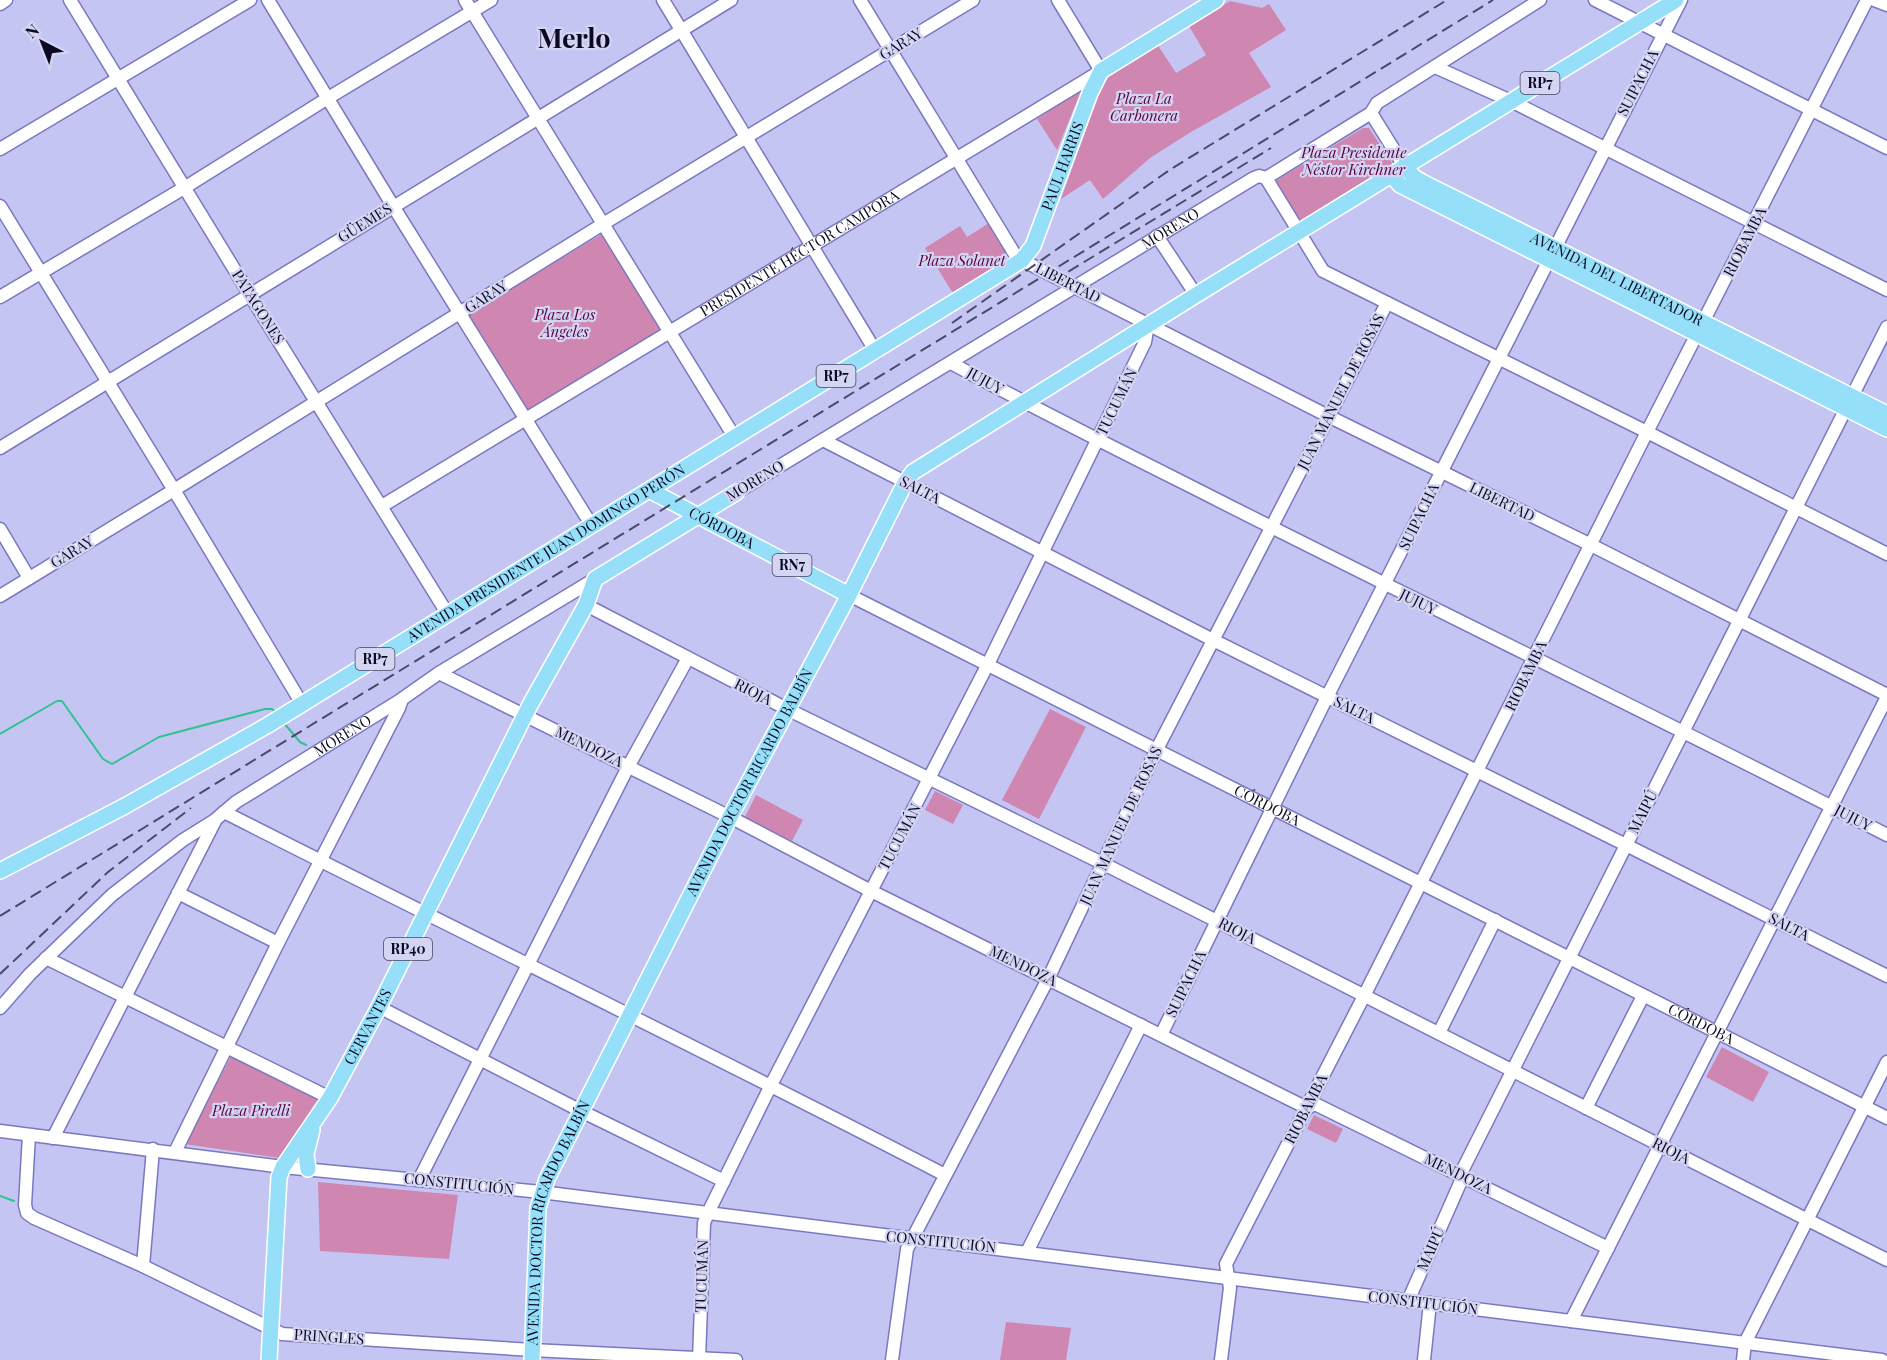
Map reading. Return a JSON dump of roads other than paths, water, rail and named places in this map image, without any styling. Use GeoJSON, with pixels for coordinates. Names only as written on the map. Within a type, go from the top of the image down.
{"type":"FeatureCollection","features":[{"type":"Feature","properties":{"kind":"main road","name":"PRESIDENTE HÉCTOR CAMPORA"},"geometry":{"type":"LineString","coordinates":[[1101,71],[1216,0]]}},
{"type":"Feature","properties":{"kind":"main road","name":"RP7"},"geometry":{"type":"LineString","coordinates":[[1148,325],[1676,0]]}},
{"type":"Feature","properties":{"kind":"main road","name":"PAUL HARRIS"},"geometry":{"type":"LineString","coordinates":[[1022,260],[1033,246],[1090,93],[1101,71]]}},
{"type":"Feature","properties":{"kind":"main road","name":"AVENIDA DEL LIBERTADOR"},"geometry":{"type":"LineString","coordinates":[[1398,170],[1553,254],[1849,403],[1887,429]]}},
{"type":"Feature","properties":{"kind":"main road","name":"AVENIDA PRESIDENTE JUAN DOMINGO PERÓN"},"geometry":{"type":"LineString","coordinates":[[0,871],[125,806],[268,725],[1022,260]]}},
{"type":"Feature","properties":{"kind":"main road","name":"AVENIDA DOCTOR RICARDO BALBÍN"},"geometry":{"type":"LineString","coordinates":[[532,1355],[538,1208],[541,1192],[730,817],[789,710],[905,483],[920,467],[1148,325]]}},
{"type":"Feature","properties":{"kind":"main road","name":"AVENIDA DEL LIBERTADOR"},"geometry":{"type":"LineString","coordinates":[[1849,403],[1887,414]]}},
{"type":"Feature","properties":{"kind":"main road","name":"CÓRDOBA"},"geometry":{"type":"LineString","coordinates":[[649,490],[849,595]]}},
{"type":"Feature","properties":{"kind":"main road","name":"MORENO"},"geometry":{"type":"LineString","coordinates":[[595,579],[737,492]]}},
{"type":"Feature","properties":{"kind":"main road"},"geometry":{"type":"LineString","coordinates":[[734,534],[727,526],[725,514],[728,502],[737,492]]}},
{"type":"Feature","properties":{"kind":"main road","name":"CERVANTES"},"geometry":{"type":"LineString","coordinates":[[269,1360],[279,1177],[283,1167],[330,1098],[379,1007],[525,715],[586,605],[595,579]]}},
{"type":"Feature","properties":{"kind":"main road"},"geometry":{"type":"LineString","coordinates":[[308,1169],[306,1154],[314,1121]]}},
{"type":"Feature","properties":{"kind":"street"},"geometry":{"type":"LineString","coordinates":[[0,4],[6,0]]}},
{"type":"Feature","properties":{"kind":"street","name":"PATAGONES"},"geometry":{"type":"LineString","coordinates":[[70,0],[447,614]]}},
{"type":"Feature","properties":{"kind":"street"},"geometry":{"type":"LineString","coordinates":[[0,149],[250,0]]}},
{"type":"Feature","properties":{"kind":"street"},"geometry":{"type":"LineString","coordinates":[[268,0],[459,314],[592,526]]}},
{"type":"Feature","properties":{"kind":"street"},"geometry":{"type":"LineString","coordinates":[[465,0],[735,438]]}},
{"type":"Feature","properties":{"kind":"street"},"geometry":{"type":"LineString","coordinates":[[0,297],[184,188],[491,0]]}},
{"type":"Feature","properties":{"kind":"street"},"geometry":{"type":"LineString","coordinates":[[663,0],[876,352]]}},
{"type":"Feature","properties":{"kind":"street","name":"GÜEMES"},"geometry":{"type":"LineString","coordinates":[[0,448],[731,0]]}},
{"type":"Feature","properties":{"kind":"street"},"geometry":{"type":"LineString","coordinates":[[860,0],[1014,253],[1022,260]]}},
{"type":"Feature","properties":{"kind":"street","name":"GARAY"},"geometry":{"type":"LineString","coordinates":[[0,596],[603,224],[973,0]]}},
{"type":"Feature","properties":{"kind":"street"},"geometry":{"type":"LineString","coordinates":[[1058,0],[1101,71]]}},
{"type":"Feature","properties":{"kind":"street","name":"MORENO"},"geometry":{"type":"LineString","coordinates":[[737,492],[1254,178],[1259,176],[1266,178],[1371,114],[1375,104],[1540,0]]}},
{"type":"Feature","properties":{"kind":"street"},"geometry":{"type":"LineString","coordinates":[[1595,0],[1638,24],[1887,148]]}},
{"type":"Feature","properties":{"kind":"street","name":"SUIPACHA"},"geometry":{"type":"LineString","coordinates":[[1161,1035],[1327,697],[1681,0]]}},
{"type":"Feature","properties":{"kind":"street","name":"RIOBAMBA"},"geometry":{"type":"LineString","coordinates":[[1221,1360],[1230,1288],[1226,1264],[1364,996],[1867,0]]}},
{"type":"Feature","properties":{"kind":"street"},"geometry":{"type":"LineString","coordinates":[[1874,0],[1887,5]]}},
{"type":"Feature","properties":{"kind":"street"},"geometry":{"type":"LineString","coordinates":[[1436,67],[1511,101],[1887,290]]}},
{"type":"Feature","properties":{"kind":"street","name":"PRESIDENTE HÉCTOR CAMPORA"},"geometry":{"type":"LineString","coordinates":[[382,506],[1101,71]]}},
{"type":"Feature","properties":{"kind":"street","name":"AVENIDA DEL LIBERTADOR"},"geometry":{"type":"LineString","coordinates":[[1371,114],[1398,170]]}},
{"type":"Feature","properties":{"kind":"street"},"geometry":{"type":"LineString","coordinates":[[1266,178],[1323,272],[1887,554]]}},
{"type":"Feature","properties":{"kind":"street"},"geometry":{"type":"LineString","coordinates":[[0,206],[303,704]]}},
{"type":"Feature","properties":{"kind":"street"},"geometry":{"type":"LineString","coordinates":[[1157,236],[1196,295]]}},
{"type":"Feature","properties":{"kind":"street","name":"LIBERTAD"},"geometry":{"type":"LineString","coordinates":[[1022,260],[1887,696]]}},
{"type":"Feature","properties":{"kind":"street","name":"JUAN MANUEL DE ROSAS"},"geometry":{"type":"LineString","coordinates":[[892,1360],[907,1252],[912,1239],[1048,979],[1156,751],[1387,303]]}},
{"type":"Feature","properties":{"kind":"street","name":"TUCUMÁN"},"geometry":{"type":"LineString","coordinates":[[700,1359],[704,1223],[708,1213],[771,1085],[988,664],[1146,342],[1148,325]]}},
{"type":"Feature","properties":{"kind":"street","name":"MAIPÚ"},"geometry":{"type":"LineString","coordinates":[[1408,1301],[1461,1181],[1460,1175],[1887,327]]}},
{"type":"Feature","properties":{"kind":"street","name":"JUJUY"},"geometry":{"type":"LineString","coordinates":[[951,363],[1385,586],[1887,835]]}},
{"type":"Feature","properties":{"kind":"street","name":"SALTA"},"geometry":{"type":"LineString","coordinates":[[823,440],[1213,640],[1887,976]]}},
{"type":"Feature","properties":{"kind":"street"},"geometry":{"type":"LineString","coordinates":[[0,529],[29,578]]}},
{"type":"Feature","properties":{"kind":"street","name":"MORENO"},"geometry":{"type":"LineString","coordinates":[[0,1008],[46,958],[112,895],[183,840],[220,816],[236,802],[402,699],[439,673],[595,579]]}},
{"type":"Feature","properties":{"kind":"street","name":"CÓRDOBA"},"geometry":{"type":"LineString","coordinates":[[849,595],[1887,1118]]}},
{"type":"Feature","properties":{"kind":"street","name":"RIOJA"},"geometry":{"type":"LineString","coordinates":[[586,605],[789,710],[1104,864],[1887,1260]]}},
{"type":"Feature","properties":{"kind":"street"},"geometry":{"type":"LineString","coordinates":[[419,1180],[628,767],[688,658]]}},
{"type":"Feature","properties":{"kind":"street","name":"MENDOZA"},"geometry":{"type":"LineString","coordinates":[[439,673],[1307,1108],[1315,1104],[1608,1248]]}},
{"type":"Feature","properties":{"kind":"street"},"geometry":{"type":"LineString","coordinates":[[1571,1321],[1887,696]]}},
{"type":"Feature","properties":{"kind":"street"},"geometry":{"type":"LineString","coordinates":[[175,1152],[402,699]]}},
{"type":"Feature","properties":{"kind":"street"},"geometry":{"type":"LineString","coordinates":[[53,1138],[178,893],[220,816],[320,861],[630,1014],[945,1175]]}},
{"type":"Feature","properties":{"kind":"street"},"geometry":{"type":"LineString","coordinates":[[178,893],[278,943]]}},
{"type":"Feature","properties":{"kind":"street"},"geometry":{"type":"LineString","coordinates":[[1439,1033],[1495,920]]}},
{"type":"Feature","properties":{"kind":"street"},"geometry":{"type":"LineString","coordinates":[[46,958],[330,1098]]}},
{"type":"Feature","properties":{"kind":"street"},"geometry":{"type":"LineString","coordinates":[[1586,1108],[1643,996]]}},
{"type":"Feature","properties":{"kind":"street"},"geometry":{"type":"LineString","coordinates":[[379,1007],[581,1111],[724,1181]]}},
{"type":"Feature","properties":{"kind":"street"},"geometry":{"type":"LineString","coordinates":[[1027,1252],[1141,1025]]}},
{"type":"Feature","properties":{"kind":"street"},"geometry":{"type":"LineString","coordinates":[[1743,1360],[1745,1343],[1887,1062]]}},
{"type":"Feature","properties":{"kind":"street","name":"CONSTITUCIÓN"},"geometry":{"type":"LineString","coordinates":[[0,1131],[283,1167],[541,1192],[1882,1360]]}},
{"type":"Feature","properties":{"kind":"street","name":"PRINGLES"},"geometry":{"type":"LineString","coordinates":[[29,1135],[26,1205],[27,1212],[34,1218],[143,1266],[282,1334],[532,1355],[736,1360]]}},
{"type":"Feature","properties":{"kind":"street"},"geometry":{"type":"LineString","coordinates":[[143,1266],[153,1149]]}},
{"type":"Feature","properties":{"kind":"street"},"geometry":{"type":"LineString","coordinates":[[1424,1360],[1430,1303]]}},
{"type":"Feature","properties":{"kind":"waterway"},"geometry":{"type":"LineString","coordinates":[[0,734],[57,701],[62,701],[103,759],[112,764],[159,737],[265,709],[272,709],[276,713]]}},
{"type":"Feature","properties":{"kind":"waterway"},"geometry":{"type":"LineString","coordinates":[[283,722],[300,742],[306,745]]}},
{"type":"Feature","properties":{"kind":"waterway"},"geometry":{"type":"LineString","coordinates":[[0,1196],[14,1201]]}},
{"type":"Feature","properties":{"kind":"railway"},"geometry":{"type":"LineString","coordinates":[[952,323],[1171,169],[1447,0]]}},
{"type":"Feature","properties":{"kind":"railway"},"geometry":{"type":"LineString","coordinates":[[0,916],[1493,0]]}},
{"type":"Feature","properties":{"kind":"railway"},"geometry":{"type":"LineString","coordinates":[[1053,281],[1271,148]]}},
{"type":"Feature","properties":{"kind":"railway"},"geometry":{"type":"LineString","coordinates":[[0,974],[108,872],[191,808]]}},
{"type":"Feature","properties":{"kind":"district","name":"Merlo"},"geometry":{"type":"Point","coordinates":[574,39]}},
{"type":"Feature","properties":{"kind":"park label","name":"Plaza La Carbonera"},"geometry":{"type":"Point","coordinates":[1144,108]}},
{"type":"Feature","properties":{"kind":"park label","name":"Plaza Presidente Néstor Kirchner"},"geometry":{"type":"Point","coordinates":[1354,162]}},
{"type":"Feature","properties":{"kind":"park label","name":"Plaza Solanet"},"geometry":{"type":"Point","coordinates":[962,261]}},
{"type":"Feature","properties":{"kind":"park label","name":"Plaza Los Ángeles"},"geometry":{"type":"Point","coordinates":[565,324]}},
{"type":"Feature","properties":{"kind":"park label","name":"Plaza Pirelli"},"geometry":{"type":"Point","coordinates":[251,1111]}}]}
